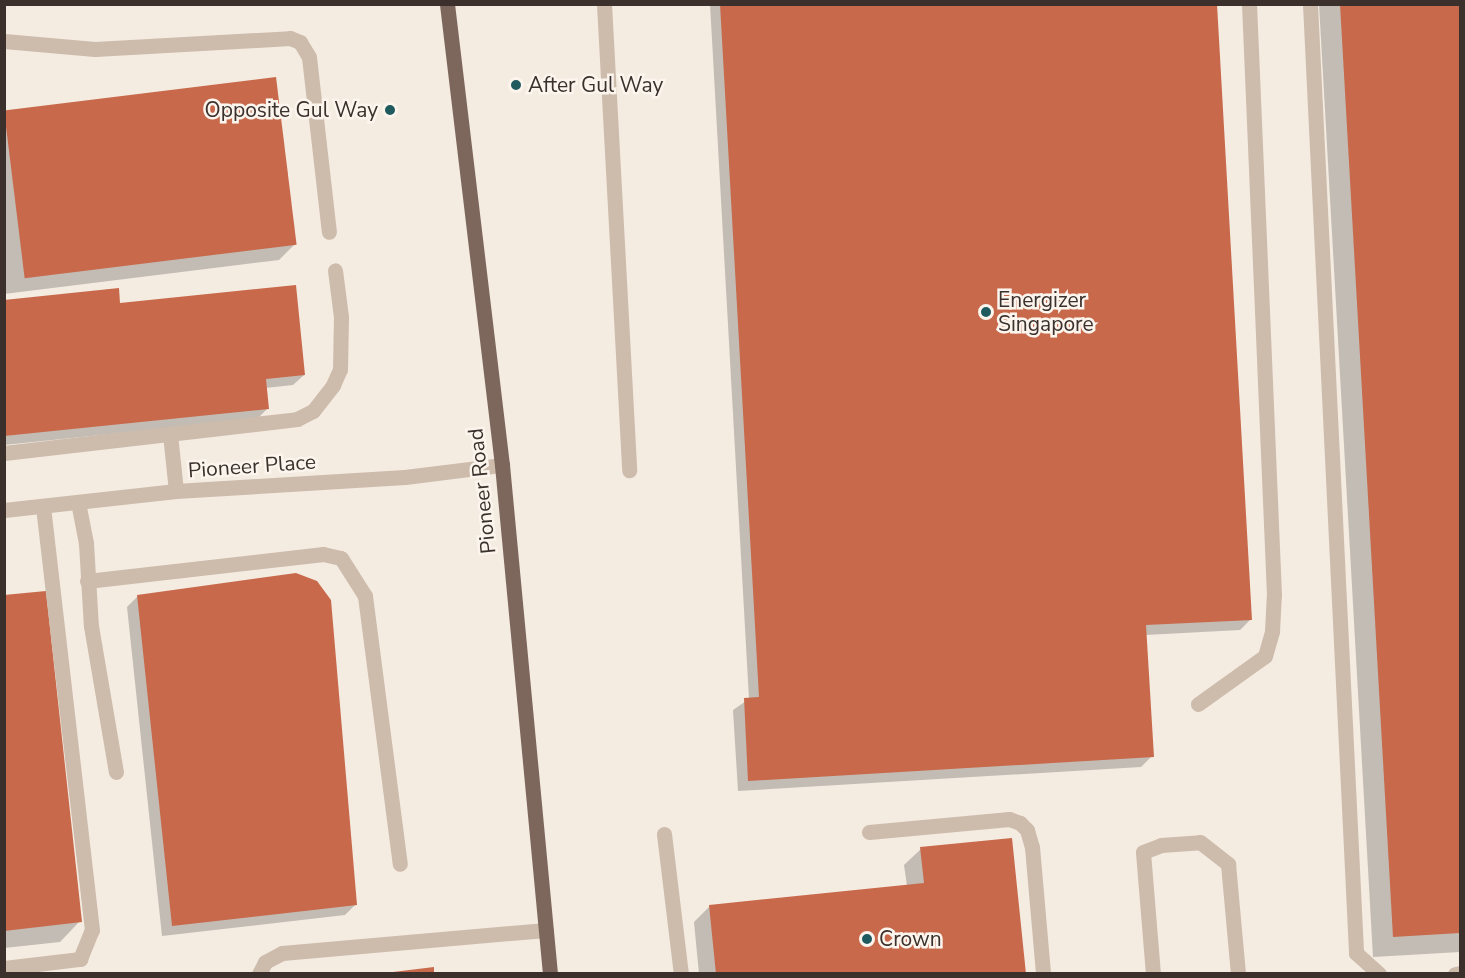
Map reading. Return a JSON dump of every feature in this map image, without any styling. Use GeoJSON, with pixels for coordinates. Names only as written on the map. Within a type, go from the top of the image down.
{"type":"FeatureCollection","features":[{"type":"Feature","properties":{"kind":"main road","name":"Pioneer Road"},"geometry":{"type":"LineString","coordinates":[[447,4],[502,465],[550,974]]}},
{"type":"Feature","properties":{"kind":"street"},"geometry":{"type":"LineString","coordinates":[[604,4],[629,470]]}},
{"type":"Feature","properties":{"kind":"street"},"geometry":{"type":"LineString","coordinates":[[1198,704],[1265,656],[1272,631],[1274,595],[1249,4]]}},
{"type":"Feature","properties":{"kind":"street"},"geometry":{"type":"LineString","coordinates":[[1310,4],[1356,953],[1379,974]]}},
{"type":"Feature","properties":{"kind":"street"},"geometry":{"type":"LineString","coordinates":[[4,41],[96,49],[290,38],[300,42],[309,57],[329,232]]}},
{"type":"Feature","properties":{"kind":"street"},"geometry":{"type":"LineString","coordinates":[[4,453],[297,419],[313,411],[333,385],[339,369],[341,317],[334,270]]}},
{"type":"Feature","properties":{"kind":"street"},"geometry":{"type":"LineString","coordinates":[[170,434],[176,491]]}},
{"type":"Feature","properties":{"kind":"street","name":"Pioneer Place"},"geometry":{"type":"LineString","coordinates":[[4,510],[176,491],[405,477],[502,465]]}},
{"type":"Feature","properties":{"kind":"street"},"geometry":{"type":"LineString","coordinates":[[78,502],[87,581],[116,772]]}},
{"type":"Feature","properties":{"kind":"street"},"geometry":{"type":"LineString","coordinates":[[4,968],[81,959],[92,930],[43,506]]}},
{"type":"Feature","properties":{"kind":"street"},"geometry":{"type":"LineString","coordinates":[[87,581],[323,554],[341,558],[365,596],[400,864]]}},
{"type":"Feature","properties":{"kind":"street"},"geometry":{"type":"LineString","coordinates":[[869,832],[1009,819],[1020,823],[1028,830],[1032,847],[1043,974]]}},
{"type":"Feature","properties":{"kind":"street"},"geometry":{"type":"LineString","coordinates":[[664,834],[681,974]]}},
{"type":"Feature","properties":{"kind":"street"},"geometry":{"type":"LineString","coordinates":[[1153,974],[1143,852],[1161,845],[1200,842],[1228,864],[1238,974]]}},
{"type":"Feature","properties":{"kind":"street"},"geometry":{"type":"LineString","coordinates":[[259,974],[265,962],[282,953],[546,930]]}},
{"type":"Feature","properties":{"kind":"street"},"geometry":{"type":"LineString","coordinates":[[1455,974],[1461,973]]}},
{"type":"Feature","properties":{"kind":"building","name":"Energizer Singapore"},"geometry":{"type":"Polygon","coordinates":[[[720,4],[1217,4],[1252,620],[1146,625],[1154,757],[748,781],[744,698],[759,697],[720,4]]]}},
{"type":"Feature","properties":{"kind":"building"},"geometry":{"type":"Polygon","coordinates":[[[1340,4],[1460,4],[1460,933],[1393,937],[1340,4]]]}},
{"type":"Feature","properties":{"kind":"building"},"geometry":{"type":"Polygon","coordinates":[[[276,77],[297,245],[25,278],[4,110],[276,77]]]}},
{"type":"Feature","properties":{"kind":"building"},"geometry":{"type":"Polygon","coordinates":[[[296,285],[305,375],[266,379],[269,409],[4,436],[4,300],[119,288],[120,303],[296,285]]]}},
{"type":"Feature","properties":{"kind":"building"},"geometry":{"type":"Polygon","coordinates":[[[296,573],[317,581],[331,600],[357,905],[172,926],[137,595],[296,573]]]}},
{"type":"Feature","properties":{"kind":"building"},"geometry":{"type":"Polygon","coordinates":[[[46,591],[82,922],[4,931],[4,595],[46,591]]]}},
{"type":"Feature","properties":{"kind":"building","name":"Crown"},"geometry":{"type":"Polygon","coordinates":[[[1012,838],[1026,974],[716,974],[709,905],[924,883],[920,847],[1012,838]]]}},
{"type":"Feature","properties":{"kind":"building"},"geometry":{"type":"Polygon","coordinates":[[[434,967],[434,974],[393,974],[393,972],[434,967]]]}},
{"type":"Feature","properties":{"kind":"place","name":"After Gul Way"},"geometry":{"type":"Point","coordinates":[516,85]}},
{"type":"Feature","properties":{"kind":"place","name":"Opposite Gul Way"},"geometry":{"type":"Point","coordinates":[390,110]}},
{"type":"Feature","properties":{"kind":"place","name":"Energizer Singapore"},"geometry":{"type":"Point","coordinates":[986,312]}},
{"type":"Feature","properties":{"kind":"place","name":"Crown"},"geometry":{"type":"Point","coordinates":[867,939]}}]}
